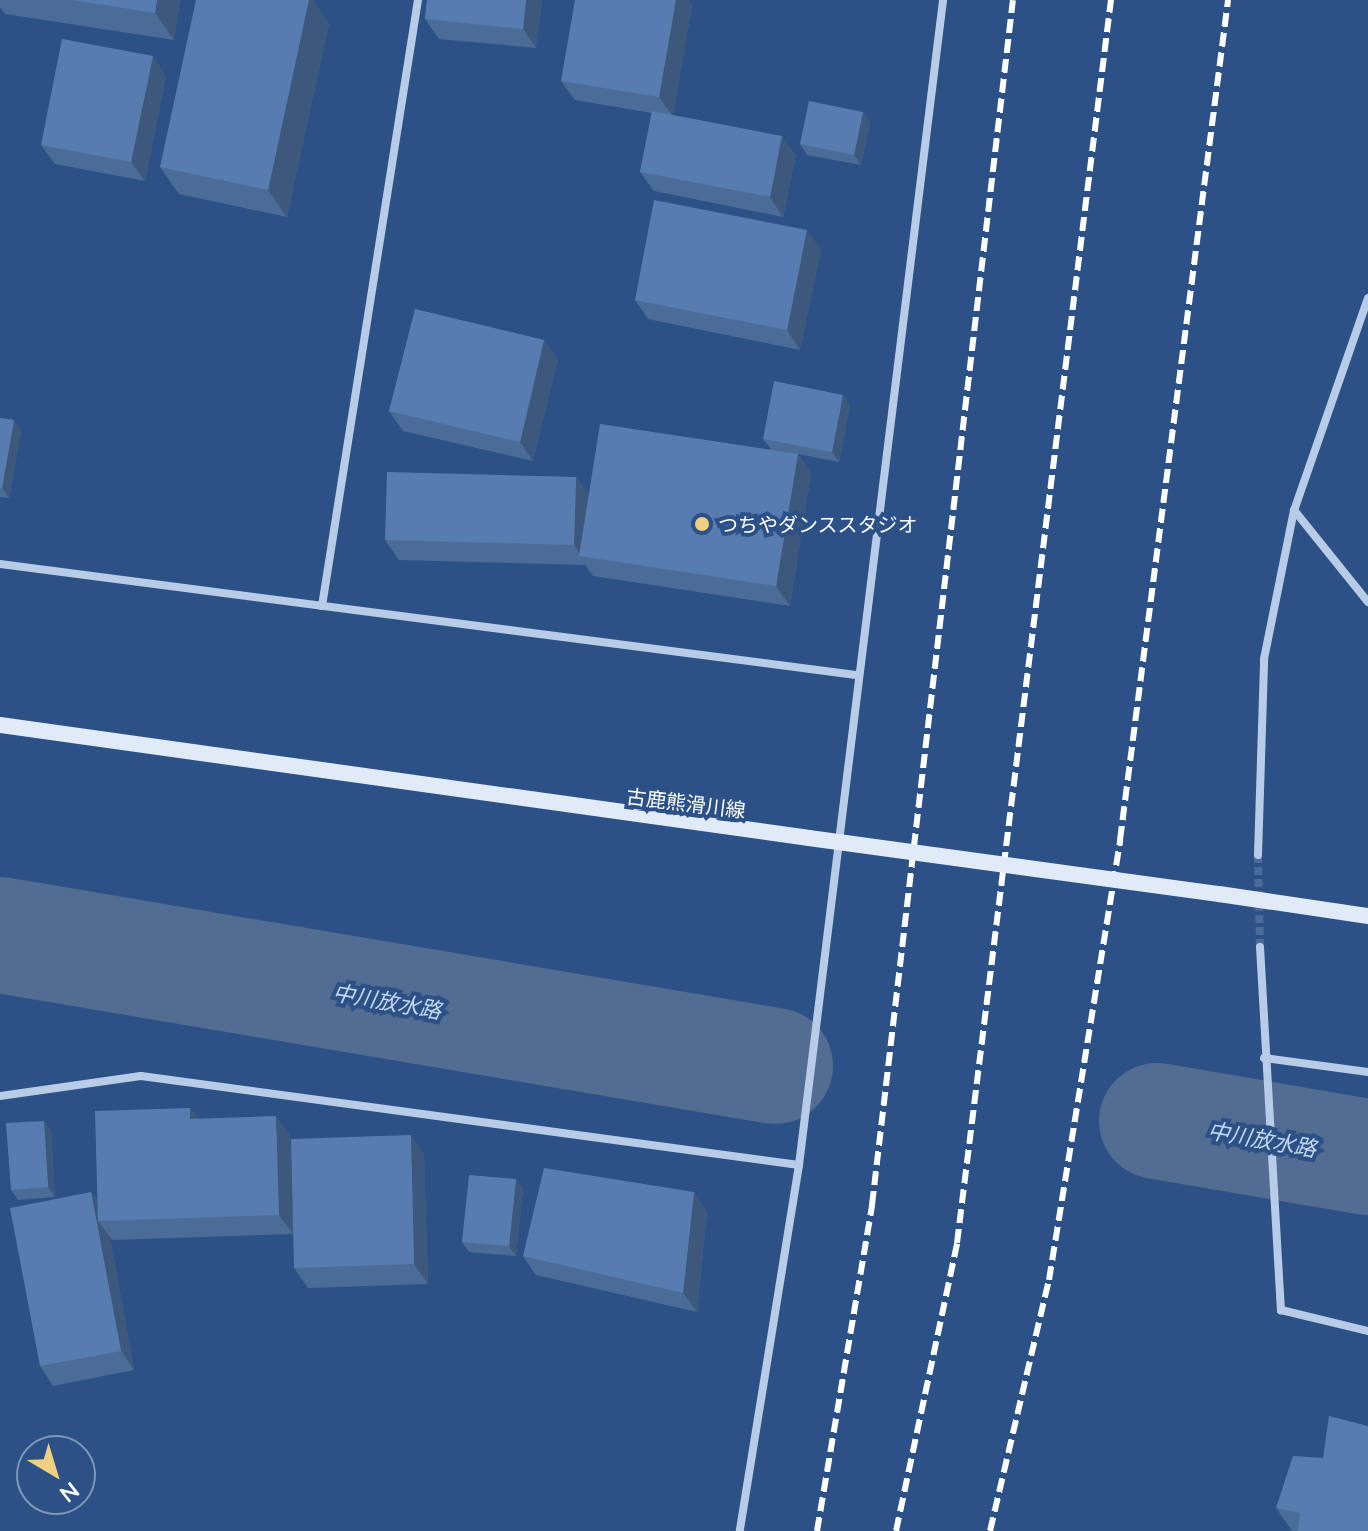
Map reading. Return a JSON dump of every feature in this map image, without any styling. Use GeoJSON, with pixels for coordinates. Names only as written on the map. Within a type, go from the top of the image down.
{"type":"FeatureCollection","features":[{"type":"Feature","properties":{"kind":"main road","name":"古鹿熊滑川線"},"geometry":{"type":"LineString","coordinates":[[0,725],[1368,916]]}},
{"type":"Feature","properties":{"kind":"street"},"geometry":{"type":"LineString","coordinates":[[322,606],[418,0]]}},
{"type":"Feature","properties":{"kind":"street"},"geometry":{"type":"LineString","coordinates":[[740,1531],[830,953],[856,675],[943,0]]}},
{"type":"Feature","properties":{"kind":"street"},"geometry":{"type":"LineString","coordinates":[[1258,855],[1264,659],[1294,510],[1368,298]]}},
{"type":"Feature","properties":{"kind":"street"},"geometry":{"type":"LineString","coordinates":[[1294,510],[1368,602]]}},
{"type":"Feature","properties":{"kind":"street"},"geometry":{"type":"LineString","coordinates":[[0,564],[856,675]]}},
{"type":"Feature","properties":{"kind":"street"},"geometry":{"type":"LineString","coordinates":[[1260,947],[1265,1086],[1280,1199],[1281,1310],[1368,1331]]}},
{"type":"Feature","properties":{"kind":"street"},"geometry":{"type":"LineString","coordinates":[[1264,1058],[1368,1072]]}},
{"type":"Feature","properties":{"kind":"street"},"geometry":{"type":"LineString","coordinates":[[0,1096],[141,1076],[799,1165]]}},
{"type":"Feature","properties":{"kind":"building"},"geometry":{"type":"Polygon","coordinates":[[[73,0],[157,0],[155,13],[73,0]]]}},
{"type":"Feature","properties":{"kind":"building"},"geometry":{"type":"Polygon","coordinates":[[[196,0],[309,0],[268,190],[160,167],[196,0]]]}},
{"type":"Feature","properties":{"kind":"building"},"geometry":{"type":"Polygon","coordinates":[[[427,0],[526,0],[523,29],[425,19],[427,0]]]}},
{"type":"Feature","properties":{"kind":"building"},"geometry":{"type":"Polygon","coordinates":[[[575,0],[676,0],[659,97],[561,81],[575,0]]]}},
{"type":"Feature","properties":{"kind":"building"},"geometry":{"type":"Polygon","coordinates":[[[62,39],[153,56],[131,162],[41,145],[62,39]]]}},
{"type":"Feature","properties":{"kind":"building"},"geometry":{"type":"Polygon","coordinates":[[[809,101],[863,112],[854,155],[800,144],[809,101]]]}},
{"type":"Feature","properties":{"kind":"building"},"geometry":{"type":"Polygon","coordinates":[[[652,111],[782,136],[770,197],[640,172],[652,111]]]}},
{"type":"Feature","properties":{"kind":"building"},"geometry":{"type":"Polygon","coordinates":[[[654,200],[807,230],[787,330],[635,300],[654,200]]]}},
{"type":"Feature","properties":{"kind":"building"},"geometry":{"type":"Polygon","coordinates":[[[415,309],[544,340],[520,442],[389,411],[415,309]]]}},
{"type":"Feature","properties":{"kind":"building"},"geometry":{"type":"Polygon","coordinates":[[[774,381],[843,395],[832,452],[763,439],[774,381]]]}},
{"type":"Feature","properties":{"kind":"building"},"geometry":{"type":"Polygon","coordinates":[[[0,418],[14,420],[2,488],[0,488],[0,418]]]}},
{"type":"Feature","properties":{"kind":"building","name":"つちやダンススタジオ"},"geometry":{"type":"Polygon","coordinates":[[[600,424],[798,454],[776,586],[579,556],[600,424]]]}},
{"type":"Feature","properties":{"kind":"building"},"geometry":{"type":"Polygon","coordinates":[[[387,472],[576,477],[574,545],[385,540],[387,472]]]}},
{"type":"Feature","properties":{"kind":"building"},"geometry":{"type":"Polygon","coordinates":[[[190,1108],[190,1119],[276,1116],[279,1215],[98,1221],[95,1111],[190,1108]]]}},
{"type":"Feature","properties":{"kind":"building"},"geometry":{"type":"Polygon","coordinates":[[[44,1121],[48,1187],[11,1190],[6,1123],[44,1121]]]}},
{"type":"Feature","properties":{"kind":"building"},"geometry":{"type":"Polygon","coordinates":[[[411,1135],[414,1264],[294,1268],[291,1139],[411,1135]]]}},
{"type":"Feature","properties":{"kind":"building"},"geometry":{"type":"Polygon","coordinates":[[[544,1168],[694,1192],[683,1293],[523,1256],[544,1168]]]}},
{"type":"Feature","properties":{"kind":"building"},"geometry":{"type":"Polygon","coordinates":[[[469,1175],[516,1179],[509,1246],[462,1242],[469,1175]]]}},
{"type":"Feature","properties":{"kind":"building"},"geometry":{"type":"Polygon","coordinates":[[[91,1192],[121,1351],[40,1366],[10,1208],[91,1192]]]}},
{"type":"Feature","properties":{"kind":"building"},"geometry":{"type":"Polygon","coordinates":[[[1329,1416],[1368,1426],[1368,1531],[1298,1531],[1300,1513],[1276,1508],[1293,1456],[1323,1458],[1329,1416]]]}},
{"type":"Feature","properties":{"kind":"waterway","name":"中川放水路"},"geometry":{"type":"LineString","coordinates":[[0,935],[775,1066]]}},
{"type":"Feature","properties":{"kind":"waterway","name":"中川放水路"},"geometry":{"type":"LineString","coordinates":[[1157,1121],[1368,1157]]}},
{"type":"Feature","properties":{"kind":"tunnel"},"geometry":{"type":"LineString","coordinates":[[1258,855],[1260,947]]}},
{"type":"Feature","properties":{"kind":"railway"},"geometry":{"type":"LineString","coordinates":[[817,1531],[872,1205],[1013,0]]}},
{"type":"Feature","properties":{"kind":"railway"},"geometry":{"type":"LineString","coordinates":[[896,1531],[957,1243],[1111,0]]}},
{"type":"Feature","properties":{"kind":"railway"},"geometry":{"type":"LineString","coordinates":[[990,1531],[1049,1280],[1120,840],[1228,0]]}},
{"type":"Feature","properties":{"kind":"place","name":"つちやダンススタジオ"},"geometry":{"type":"Point","coordinates":[702,524]}}]}
